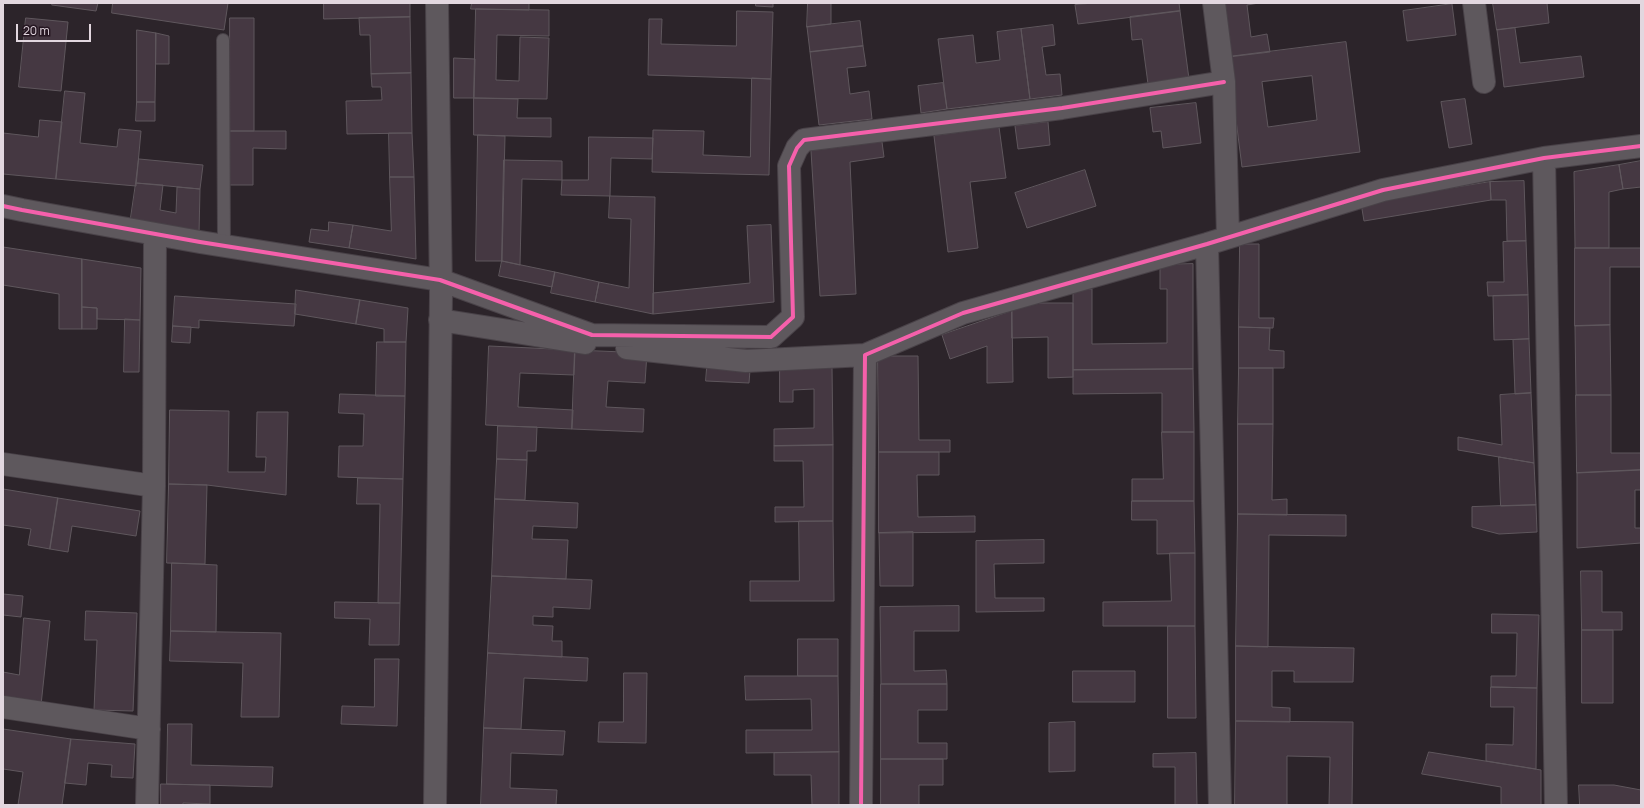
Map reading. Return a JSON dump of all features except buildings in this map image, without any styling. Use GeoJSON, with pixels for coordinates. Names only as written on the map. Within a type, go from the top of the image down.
{"type":"FeatureCollection","features":[{"type":"Feature","properties":{"kind":"street"},"geometry":{"type":"LineString","coordinates":[[435,805],[440,320],[437,3]]}},
{"type":"Feature","properties":{"kind":"street"},"geometry":{"type":"LineString","coordinates":[[1214,3],[1224,82],[1228,237]]}},
{"type":"Feature","properties":{"kind":"street"},"geometry":{"type":"LineString","coordinates":[[1474,3],[1484,82]]}},
{"type":"Feature","properties":{"kind":"street"},"geometry":{"type":"LineString","coordinates":[[3,206],[224,246],[440,280],[592,335],[772,337],[793,317],[789,166],[797,148],[804,140],[1062,108],[1224,82]]}},
{"type":"Feature","properties":{"kind":"street"},"geometry":{"type":"LineString","coordinates":[[440,320],[592,344],[746,361],[865,356],[879,348],[962,313],[1207,244],[1383,190],[1544,158],[1641,146]]}},
{"type":"Feature","properties":{"kind":"street"},"geometry":{"type":"LineString","coordinates":[[1544,158],[1556,805]]}},
{"type":"Feature","properties":{"kind":"street"},"geometry":{"type":"LineString","coordinates":[[148,805],[154,486],[155,234]]}},
{"type":"Feature","properties":{"kind":"street"},"geometry":{"type":"LineString","coordinates":[[1207,244],[1220,805]]}},
{"type":"Feature","properties":{"kind":"street"},"geometry":{"type":"LineString","coordinates":[[861,805],[865,356]]}},
{"type":"Feature","properties":{"kind":"street"},"geometry":{"type":"LineString","coordinates":[[3,464],[154,486]]}},
{"type":"Feature","properties":{"kind":"street"},"geometry":{"type":"LineString","coordinates":[[3,707],[149,729]]}},
{"type":"Feature","properties":{"kind":"lane"},"geometry":{"type":"LineString","coordinates":[[223,40],[224,246]]}},
{"type":"Feature","properties":{"kind":"cycle path"},"geometry":{"type":"LineString","coordinates":[[3,206],[200,242],[440,280],[592,335],[771,337],[793,317],[789,166],[797,148],[804,140],[1062,108],[1224,82]]}},
{"type":"Feature","properties":{"kind":"cycle path"},"geometry":{"type":"LineString","coordinates":[[861,805],[865,355],[963,313],[1207,244],[1383,190],[1544,158],[1641,146]]}}]}
